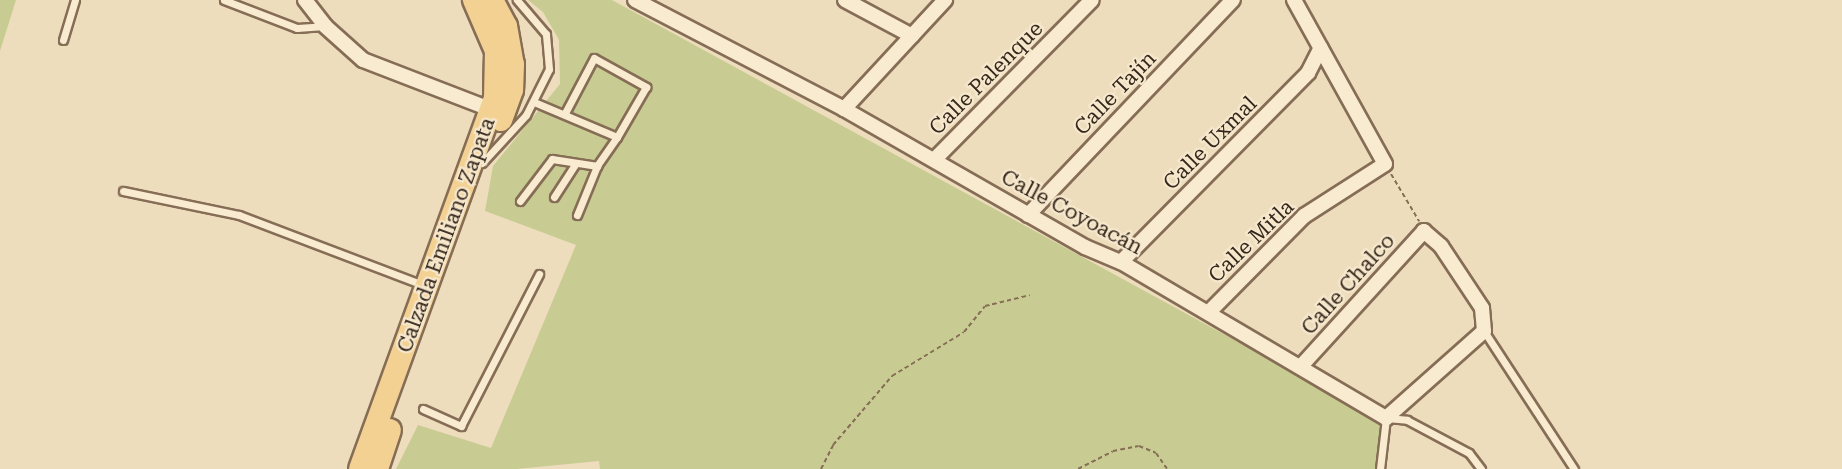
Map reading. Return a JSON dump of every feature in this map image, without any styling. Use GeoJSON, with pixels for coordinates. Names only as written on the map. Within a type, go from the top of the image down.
{"type":"FeatureCollection","features":[{"type":"Feature","properties":{"kind":"main road","name":"Calzada Emiliano Zapata"},"geometry":{"type":"LineString","coordinates":[[377,469],[482,164],[505,115],[496,51],[474,0]]}},
{"type":"Feature","properties":{"kind":"main road","name":"Calzada Emiliano Zapata"},"geometry":{"type":"LineString","coordinates":[[360,469],[427,287],[505,115],[512,90],[513,64],[506,26],[492,0]]}},
{"type":"Feature","properties":{"kind":"street"},"geometry":{"type":"LineString","coordinates":[[305,0],[325,26],[363,60],[505,115]]}},
{"type":"Feature","properties":{"kind":"street","name":"Calle Coyoacán"},"geometry":{"type":"LineString","coordinates":[[635,0],[844,108],[1028,215],[1121,262],[1302,365],[1386,418]]}},
{"type":"Feature","properties":{"kind":"street"},"geometry":{"type":"LineString","coordinates":[[845,0],[912,36]]}},
{"type":"Feature","properties":{"kind":"street"},"geometry":{"type":"LineString","coordinates":[[844,108],[945,0]]}},
{"type":"Feature","properties":{"kind":"street","name":"Calle Palenque"},"geometry":{"type":"LineString","coordinates":[[935,159],[1092,0]]}},
{"type":"Feature","properties":{"kind":"street","name":"Calle Tajín"},"geometry":{"type":"LineString","coordinates":[[1028,215],[1233,0]]}},
{"type":"Feature","properties":{"kind":"street"},"geometry":{"type":"LineString","coordinates":[[1294,0],[1385,164]]}},
{"type":"Feature","properties":{"kind":"street","name":"Calle Uxmal"},"geometry":{"type":"LineString","coordinates":[[1121,262],[1308,73],[1321,48]]}},
{"type":"Feature","properties":{"kind":"street","name":"Calle Mitla"},"geometry":{"type":"LineString","coordinates":[[1209,312],[1304,216],[1385,164]]}},
{"type":"Feature","properties":{"kind":"street"},"geometry":{"type":"LineString","coordinates":[[1386,418],[1484,331],[1482,308],[1441,246],[1424,231]]}},
{"type":"Feature","properties":{"kind":"street","name":"Calle Chalco"},"geometry":{"type":"LineString","coordinates":[[1302,365],[1424,231]]}},
{"type":"Feature","properties":{"kind":"lane"},"geometry":{"type":"LineString","coordinates":[[63,40],[75,0]]}},
{"type":"Feature","properties":{"kind":"lane"},"geometry":{"type":"LineString","coordinates":[[224,0],[297,28],[325,26]]}},
{"type":"Feature","properties":{"kind":"lane"},"geometry":{"type":"LineString","coordinates":[[505,115],[534,102],[546,79],[550,50],[546,34],[517,0]]}},
{"type":"Feature","properties":{"kind":"lane"},"geometry":{"type":"LineString","coordinates":[[564,113],[594,58],[646,87],[597,166],[577,215]]}},
{"type":"Feature","properties":{"kind":"lane"},"geometry":{"type":"LineString","coordinates":[[534,102],[617,137]]}},
{"type":"Feature","properties":{"kind":"lane"},"geometry":{"type":"LineString","coordinates":[[520,201],[552,159],[597,166]]}},
{"type":"Feature","properties":{"kind":"lane"},"geometry":{"type":"LineString","coordinates":[[554,197],[576,163]]}},
{"type":"Feature","properties":{"kind":"lane"},"geometry":{"type":"LineString","coordinates":[[123,191],[239,215],[427,287]]}},
{"type":"Feature","properties":{"kind":"lane"},"geometry":{"type":"LineString","coordinates":[[423,409],[461,426],[539,274]]}},
{"type":"Feature","properties":{"kind":"lane"},"geometry":{"type":"LineString","coordinates":[[1484,331],[1574,469]]}},
{"type":"Feature","properties":{"kind":"lane"},"geometry":{"type":"LineString","coordinates":[[1380,469],[1386,418]]}},
{"type":"Feature","properties":{"kind":"lane","name":"Calle Coyoacán"},"geometry":{"type":"LineString","coordinates":[[1386,418],[1407,420],[1469,453],[1481,469]]}},
{"type":"Feature","properties":{"kind":"path"},"geometry":{"type":"LineString","coordinates":[[1385,164],[1424,231]]}},
{"type":"Feature","properties":{"kind":"path"},"geometry":{"type":"LineString","coordinates":[[821,469],[833,445],[892,376],[963,332],[985,306],[1030,295]]}},
{"type":"Feature","properties":{"kind":"path"},"geometry":{"type":"LineString","coordinates":[[1078,469],[1113,451],[1138,446],[1156,453],[1167,469]]}},
{"type":"Feature","properties":{"kind":"green space"},"geometry":{"type":"Polygon","coordinates":[[[0,0],[16,0],[0,51],[0,0]]]}},
{"type":"Feature","properties":{"kind":"green space"},"geometry":{"type":"Polygon","coordinates":[[[528,0],[612,0],[1388,424],[1379,469],[600,469],[599,461],[517,469],[396,469],[418,425],[491,448],[576,245],[485,211],[493,166],[560,84],[559,40],[543,12],[528,0]]]}}]}
